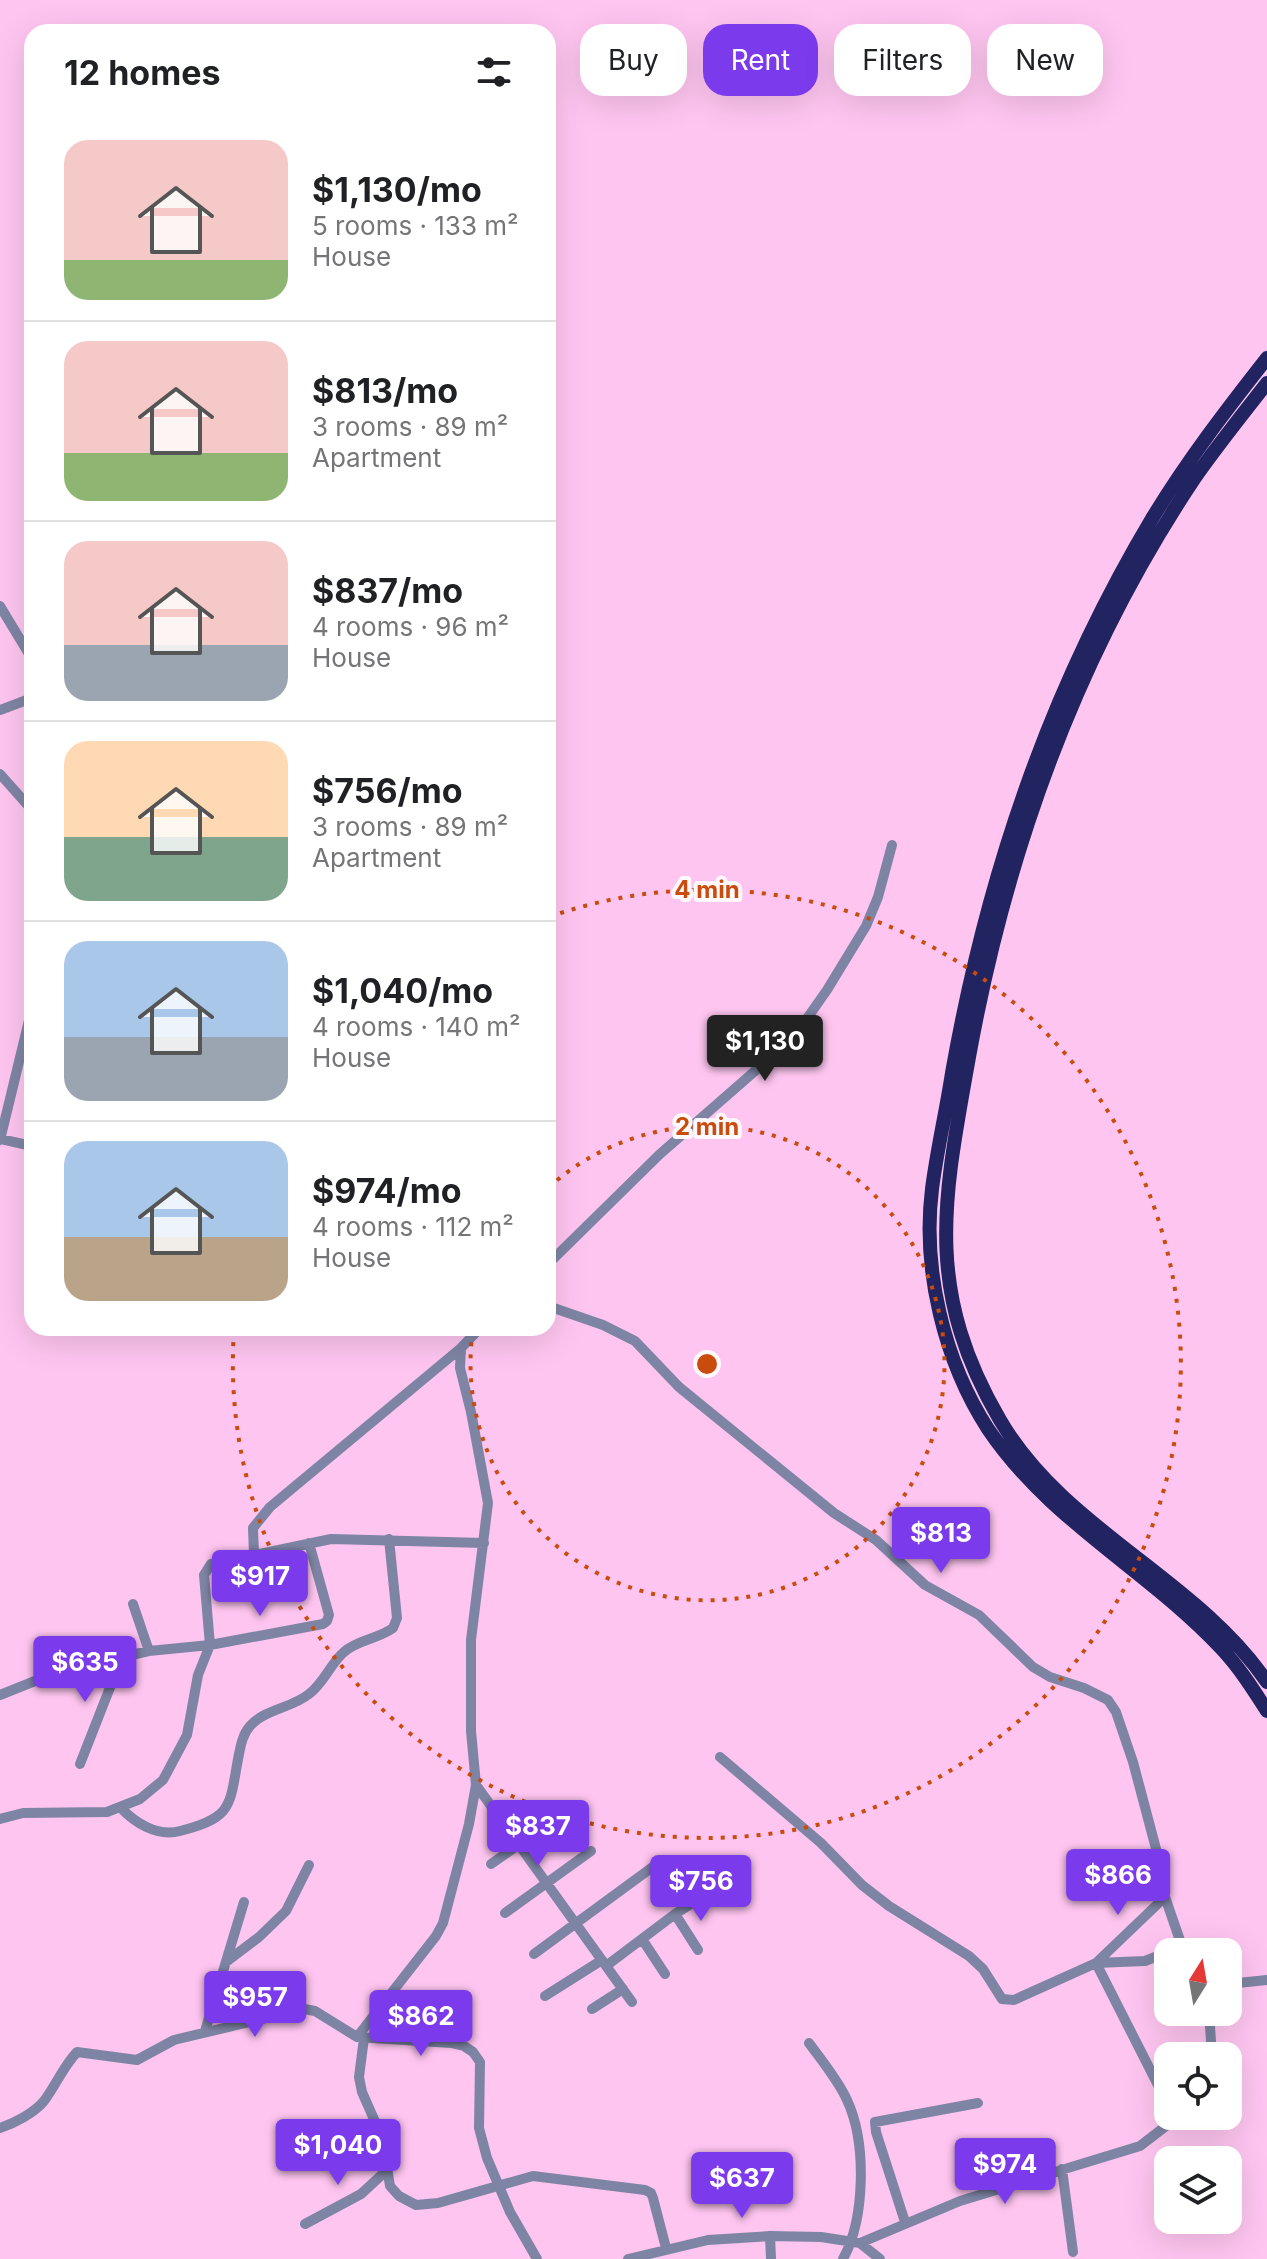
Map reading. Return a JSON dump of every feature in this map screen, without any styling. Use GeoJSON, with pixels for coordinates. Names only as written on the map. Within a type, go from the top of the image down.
{"type":"FeatureCollection","features":[{"type":"Feature","properties":{"kind":"highway"},"geometry":{"type":"LineString","coordinates":[[1267,358],[1214,426],[1154,515],[1056,706],[1023,792],[986,910],[964,1008],[931,1192],[931,1253],[940,1314],[959,1373],[987,1427],[1024,1477],[1074,1525],[1190,1617],[1223,1650],[1252,1686],[1267,1711]]}},
{"type":"Feature","properties":{"kind":"highway"},"geometry":{"type":"LineString","coordinates":[[1267,383],[1196,477],[1141,567],[1092,661],[1051,757],[1014,866],[985,978],[956,1133],[945,1221],[948,1278],[961,1338],[976,1377],[1006,1429],[1057,1489],[1199,1607],[1234,1640],[1267,1682]]}},
{"type":"Feature","properties":{"kind":"street"},"geometry":{"type":"LineString","coordinates":[[0,606],[24,645]]}},
{"type":"Feature","properties":{"kind":"street"},"geometry":{"type":"LineString","coordinates":[[0,710],[24,701]]}},
{"type":"Feature","properties":{"kind":"street"},"geometry":{"type":"LineString","coordinates":[[0,774],[24,801]]}},
{"type":"Feature","properties":{"kind":"street"},"geometry":{"type":"LineString","coordinates":[[556,1256],[660,1154],[794,1037],[866,926],[878,897],[892,845]]}},
{"type":"Feature","properties":{"kind":"street"},"geometry":{"type":"LineString","coordinates":[[24,1041],[0,1140],[24,1144]]}},
{"type":"Feature","properties":{"kind":"street"},"geometry":{"type":"LineString","coordinates":[[556,1309],[603,1325],[635,1341],[679,1387],[834,1513],[876,1540],[925,1585],[979,1615],[1033,1667],[1108,1700],[1116,1712],[1133,1762],[1159,1860],[1165,1897],[1178,1938]]}},
{"type":"Feature","properties":{"kind":"street"},"geometry":{"type":"LineString","coordinates":[[254,1555],[253,1528],[270,1507],[472,1336]]}},
{"type":"Feature","properties":{"kind":"street"},"geometry":{"type":"LineString","coordinates":[[461,1348],[460,1368],[488,1503],[471,1640],[471,1731],[476,1785],[443,1923],[360,2038],[359,2077],[362,2092],[377,2126],[390,2186],[399,2196],[416,2205],[438,2203],[499,2187],[520,2178],[538,2176],[645,2190],[653,2198],[666,2248]]}},
{"type":"Feature","properties":{"kind":"street"},"geometry":{"type":"LineString","coordinates":[[0,1819],[23,1813],[107,1812],[140,1799],[163,1780],[187,1735],[198,1675],[210,1645],[205,1570],[211,1564],[331,1539],[484,1543]]}},
{"type":"Feature","properties":{"kind":"street"},"geometry":{"type":"LineString","coordinates":[[120,1807],[138,1823],[157,1831],[189,1829],[222,1815],[229,1806],[241,1741],[248,1728],[261,1718],[309,1695],[345,1651],[393,1628],[397,1618],[389,1539]]}},
{"type":"Feature","properties":{"kind":"street"},"geometry":{"type":"LineString","coordinates":[[0,1695],[60,1671],[149,1651],[210,1645],[323,1624],[329,1615],[309,1543]]}},
{"type":"Feature","properties":{"kind":"street"},"geometry":{"type":"LineString","coordinates":[[133,1604],[149,1651]]}},
{"type":"Feature","properties":{"kind":"street"},"geometry":{"type":"LineString","coordinates":[[80,1764],[122,1657]]}},
{"type":"Feature","properties":{"kind":"street"},"geometry":{"type":"LineString","coordinates":[[720,1757],[821,1843],[862,1885],[889,1906],[969,1956],[983,1969],[1002,1999],[1014,2000],[1096,1963],[1165,1897]]}},
{"type":"Feature","properties":{"kind":"street"},"geometry":{"type":"LineString","coordinates":[[476,1785],[632,2002]]}},
{"type":"Feature","properties":{"kind":"street"},"geometry":{"type":"LineString","coordinates":[[491,1864],[551,1822]]}},
{"type":"Feature","properties":{"kind":"street"},"geometry":{"type":"LineString","coordinates":[[505,1913],[591,1851]]}},
{"type":"Feature","properties":{"kind":"street"},"geometry":{"type":"LineString","coordinates":[[226,1962],[286,1911],[309,1865]]}},
{"type":"Feature","properties":{"kind":"street"},"geometry":{"type":"LineString","coordinates":[[534,1954],[654,1866]]}},
{"type":"Feature","properties":{"kind":"street"},"geometry":{"type":"LineString","coordinates":[[545,1996],[642,1939],[716,1888]]}},
{"type":"Feature","properties":{"kind":"street"},"geometry":{"type":"LineString","coordinates":[[205,2031],[244,1902]]}},
{"type":"Feature","properties":{"kind":"street"},"geometry":{"type":"LineString","coordinates":[[675,1914],[698,1950]]}},
{"type":"Feature","properties":{"kind":"street"},"geometry":{"type":"LineString","coordinates":[[642,1939],[665,1974]]}},
{"type":"Feature","properties":{"kind":"street"},"geometry":{"type":"LineString","coordinates":[[1096,1963],[1145,1961],[1154,1957]]}},
{"type":"Feature","properties":{"kind":"street"},"geometry":{"type":"LineString","coordinates":[[1096,1963],[1154,2077]]}},
{"type":"Feature","properties":{"kind":"street"},"geometry":{"type":"LineString","coordinates":[[1242,1982],[1267,1980]]}},
{"type":"Feature","properties":{"kind":"street"},"geometry":{"type":"LineString","coordinates":[[592,2009],[623,1989]]}},
{"type":"Feature","properties":{"kind":"street"},"geometry":{"type":"LineString","coordinates":[[0,2128],[45,2100],[60,2073],[77,2052],[137,2060],[174,2040],[305,2009],[324,2016],[360,2038],[464,2046],[478,2057],[481,2072],[479,2128],[487,2158],[537,2259]]}},
{"type":"Feature","properties":{"kind":"street"},"geometry":{"type":"LineString","coordinates":[[809,2043],[843,2092],[855,2120],[860,2177],[856,2242],[843,2259]]}},
{"type":"Feature","properties":{"kind":"street"},"geometry":{"type":"LineString","coordinates":[[905,2222],[875,2122],[978,2103]]}},
{"type":"Feature","properties":{"kind":"street"},"geometry":{"type":"LineString","coordinates":[[628,2259],[708,2240],[770,2236],[856,2242],[960,2201],[1140,2146],[1161,2130]]}},
{"type":"Feature","properties":{"kind":"street"},"geometry":{"type":"LineString","coordinates":[[1062,2169],[1073,2252]]}},
{"type":"Feature","properties":{"kind":"street"},"geometry":{"type":"LineString","coordinates":[[305,2224],[361,2194],[386,2171]]}},
{"type":"Feature","properties":{"kind":"street"},"geometry":{"type":"LineString","coordinates":[[770,2236],[771,2259]]}},
{"type":"Feature","properties":{"kind":"street"},"geometry":{"type":"LineString","coordinates":[[856,2242],[880,2259]]}}]}
